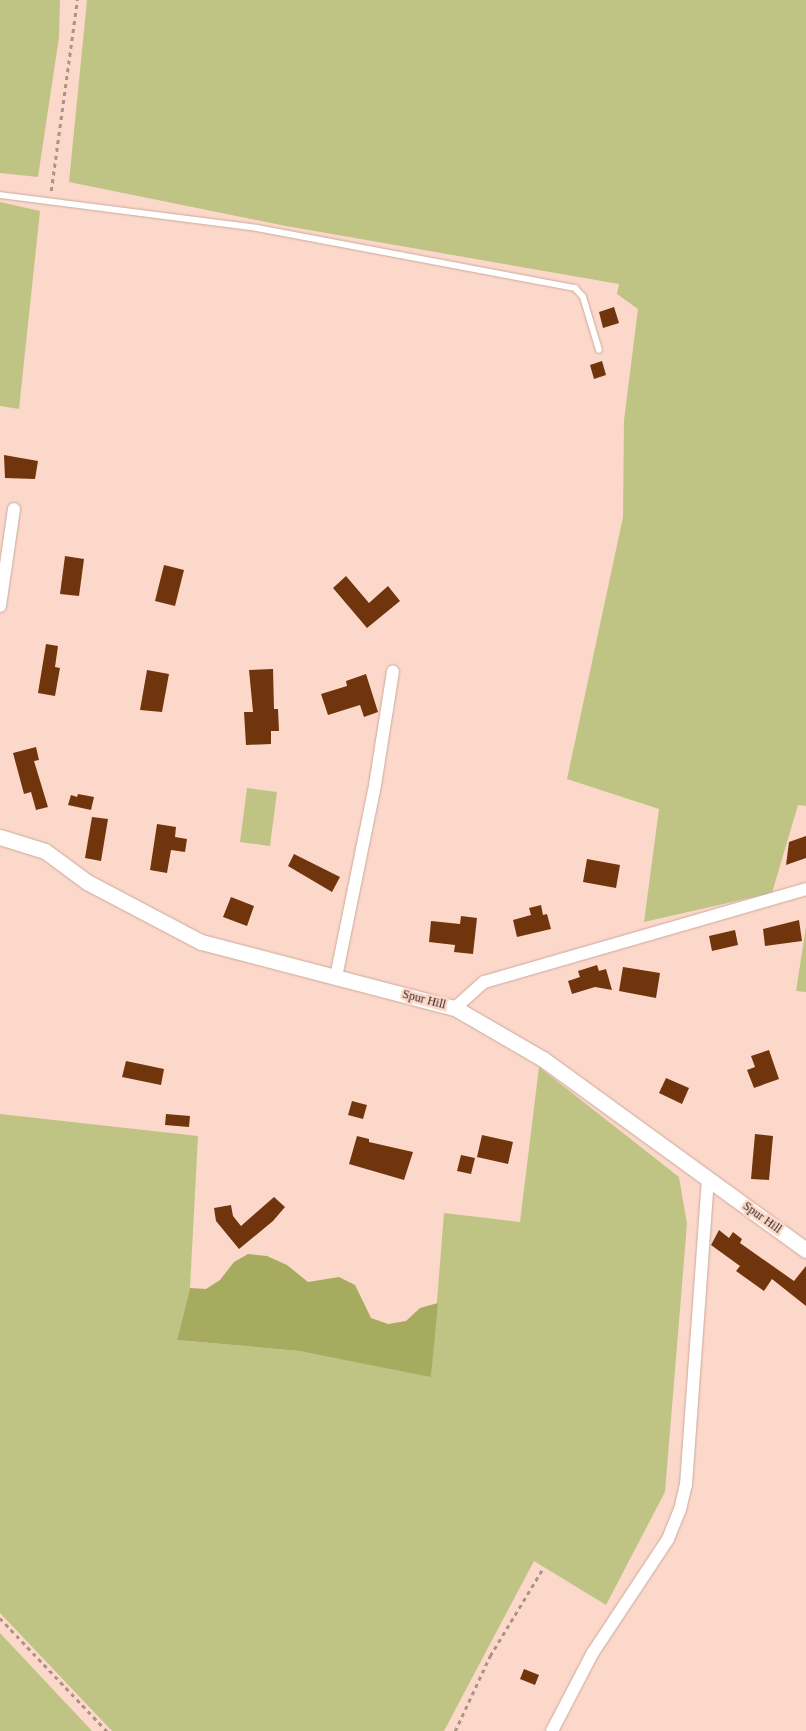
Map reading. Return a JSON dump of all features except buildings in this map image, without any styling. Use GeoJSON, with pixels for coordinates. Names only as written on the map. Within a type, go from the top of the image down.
{"type":"FeatureCollection","features":[{"type":"Feature","properties":{"kind":"street"},"geometry":{"type":"LineString","coordinates":[[0,606],[14,509]]}},
{"type":"Feature","properties":{"kind":"street"},"geometry":{"type":"LineString","coordinates":[[336,977],[375,785],[393,671]]}},
{"type":"Feature","properties":{"kind":"street","name":"Spur Hill"},"geometry":{"type":"LineString","coordinates":[[0,837],[45,851],[87,882],[191,937],[455,1008],[543,1059],[708,1181],[806,1250]]}},
{"type":"Feature","properties":{"kind":"street"},"geometry":{"type":"LineString","coordinates":[[455,1008],[484,982],[806,889]]}},
{"type":"Feature","properties":{"kind":"street"},"geometry":{"type":"LineString","coordinates":[[552,1731],[592,1654],[668,1540],[680,1510],[686,1485],[708,1181]]}},
{"type":"Feature","properties":{"kind":"lane"},"geometry":{"type":"LineString","coordinates":[[0,195],[50,203],[257,228],[575,288],[583,297],[599,350]]}},
{"type":"Feature","properties":{"kind":"path"},"geometry":{"type":"LineString","coordinates":[[50,203],[77,0]]}},
{"type":"Feature","properties":{"kind":"path"},"geometry":{"type":"LineString","coordinates":[[455,1731],[490,1656],[542,1568]]}},
{"type":"Feature","properties":{"kind":"path"},"geometry":{"type":"LineString","coordinates":[[0,1618],[107,1731]]}},
{"type":"Feature","properties":{"kind":"green space"},"geometry":{"type":"Polygon","coordinates":[[[0,0],[60,0],[59,37],[38,177],[0,173],[0,0]]]}},
{"type":"Feature","properties":{"kind":"green space"},"geometry":{"type":"Polygon","coordinates":[[[87,0],[806,0],[806,806],[798,805],[772,893],[644,922],[659,809],[567,779],[623,517],[624,420],[638,309],[617,294],[619,284],[286,226],[69,182],[87,0]]]}},
{"type":"Feature","properties":{"kind":"green space"},"geometry":{"type":"Polygon","coordinates":[[[0,202],[40,211],[19,409],[0,406],[0,202]]]}},
{"type":"Feature","properties":{"kind":"green space"},"geometry":{"type":"Polygon","coordinates":[[[247,788],[277,792],[270,846],[240,842],[247,788]]]}},
{"type":"Feature","properties":{"kind":"green space"},"geometry":{"type":"Polygon","coordinates":[[[806,927],[806,992],[796,991],[806,927]]]}},
{"type":"Feature","properties":{"kind":"green space"},"geometry":{"type":"Polygon","coordinates":[[[539,1067],[679,1177],[687,1224],[665,1492],[606,1605],[534,1561],[444,1731],[112,1731],[0,1613],[0,1114],[198,1136],[190,1288],[177,1340],[299,1351],[431,1376],[444,1213],[520,1222],[539,1067]]]}},
{"type":"Feature","properties":{"kind":"green space"},"geometry":{"type":"Polygon","coordinates":[[[248,1254],[267,1256],[287,1265],[308,1282],[339,1277],[355,1285],[371,1318],[388,1324],[406,1321],[420,1308],[438,1303],[431,1377],[299,1351],[177,1340],[190,1288],[206,1289],[220,1280],[234,1262],[248,1254]]]}},
{"type":"Feature","properties":{"kind":"green space"},"geometry":{"type":"Polygon","coordinates":[[[0,1633],[92,1731],[0,1731],[0,1633]]]}}]}
